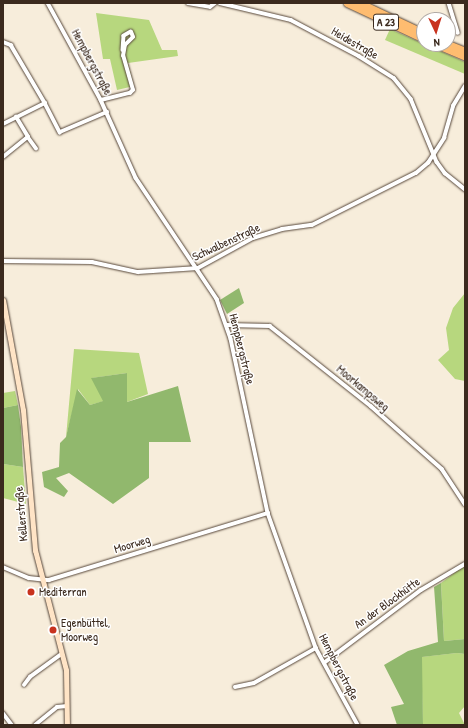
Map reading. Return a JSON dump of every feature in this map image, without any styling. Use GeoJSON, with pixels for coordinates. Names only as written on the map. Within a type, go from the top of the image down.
{"type":"FeatureCollection","features":[{"type":"Feature","properties":{"kind":"highway","name":"A 23"},"geometry":{"type":"LineString","coordinates":[[348,3],[416,35]]}},
{"type":"Feature","properties":{"kind":"highway","name":"A 23"},"geometry":{"type":"LineString","coordinates":[[360,3],[416,29]]}},
{"type":"Feature","properties":{"kind":"highway"},"geometry":{"type":"LineString","coordinates":[[453,52],[465,57]]}},
{"type":"Feature","properties":{"kind":"main road","name":"Kellerstraße"},"geometry":{"type":"LineString","coordinates":[[3,300],[20,390],[30,516],[42,580],[62,654],[66,677],[67,725]]}},
{"type":"Feature","properties":{"kind":"street","name":"Hempbergstraße"},"geometry":{"type":"LineString","coordinates":[[48,3],[101,100],[136,178],[173,236],[198,268],[217,299],[227,325],[268,514],[316,648],[358,725]]}},
{"type":"Feature","properties":{"kind":"street"},"geometry":{"type":"LineString","coordinates":[[188,3],[210,7],[215,3]]}},
{"type":"Feature","properties":{"kind":"street","name":"Heidestraße"},"geometry":{"type":"LineString","coordinates":[[220,3],[232,4],[291,20],[359,56],[394,78],[411,99],[433,156],[446,173],[465,189]]}},
{"type":"Feature","properties":{"kind":"street"},"geometry":{"type":"LineString","coordinates":[[449,3],[458,33]]}},
{"type":"Feature","properties":{"kind":"street"},"geometry":{"type":"LineString","coordinates":[[101,100],[130,93],[133,90],[123,50],[124,36],[131,32],[133,37],[125,45],[123,50]]}},
{"type":"Feature","properties":{"kind":"street"},"geometry":{"type":"LineString","coordinates":[[3,42],[11,44],[60,132],[107,112]]}},
{"type":"Feature","properties":{"kind":"street","name":"Schwalbenstraße"},"geometry":{"type":"LineString","coordinates":[[3,261],[92,262],[138,272],[198,268],[252,238],[282,229],[312,225],[416,173],[433,156],[444,138],[452,106],[465,86]]}},
{"type":"Feature","properties":{"kind":"street"},"geometry":{"type":"LineString","coordinates":[[460,93],[465,95]]}},
{"type":"Feature","properties":{"kind":"street"},"geometry":{"type":"LineString","coordinates":[[3,124],[45,103]]}},
{"type":"Feature","properties":{"kind":"street"},"geometry":{"type":"LineString","coordinates":[[16,117],[36,148]]}},
{"type":"Feature","properties":{"kind":"street"},"geometry":{"type":"LineString","coordinates":[[3,157],[28,137]]}},
{"type":"Feature","properties":{"kind":"street","name":"Moorkampsweg"},"geometry":{"type":"LineString","coordinates":[[227,325],[270,326],[371,406],[442,469],[465,504]]}},
{"type":"Feature","properties":{"kind":"street","name":"Moorweg"},"geometry":{"type":"LineString","coordinates":[[3,567],[29,578],[50,580],[268,514]]}},
{"type":"Feature","properties":{"kind":"street","name":"An der Blockhütte"},"geometry":{"type":"LineString","coordinates":[[324,663],[421,590],[465,564]]}},
{"type":"Feature","properties":{"kind":"street"},"geometry":{"type":"LineString","coordinates":[[235,687],[258,681],[316,648]]}},
{"type":"Feature","properties":{"kind":"street"},"geometry":{"type":"LineString","coordinates":[[24,685],[30,677],[62,654]]}},
{"type":"Feature","properties":{"kind":"street"},"geometry":{"type":"LineString","coordinates":[[35,725],[57,707],[67,706]]}},
{"type":"Feature","properties":{"kind":"street"},"geometry":{"type":"LineString","coordinates":[[3,714],[12,725]]}},
{"type":"Feature","properties":{"kind":"green space"},"geometry":{"type":"Polygon","coordinates":[[[96,13],[149,20],[162,50],[177,50],[178,56],[128,63],[134,86],[117,90],[110,59],[103,59],[96,13]]]}},
{"type":"Feature","properties":{"kind":"green space"},"geometry":{"type":"Polygon","coordinates":[[[390,29],[416,40],[416,52],[442,52],[465,62],[465,74],[385,40],[390,29]]]}},
{"type":"Feature","properties":{"kind":"green space"},"geometry":{"type":"Polygon","coordinates":[[[239,288],[244,303],[227,314],[220,300],[239,288]]]}},
{"type":"Feature","properties":{"kind":"green space"},"geometry":{"type":"Polygon","coordinates":[[[465,293],[465,381],[455,379],[438,360],[449,350],[446,328],[453,308],[465,293]]]}},
{"type":"Feature","properties":{"kind":"green space"},"geometry":{"type":"Polygon","coordinates":[[[74,349],[139,353],[148,394],[127,402],[127,373],[92,378],[104,401],[90,405],[78,389],[66,437],[74,349]]]}},
{"type":"Feature","properties":{"kind":"green space"},"geometry":{"type":"Polygon","coordinates":[[[127,373],[127,402],[178,386],[191,442],[149,442],[149,478],[113,504],[69,473],[56,478],[68,491],[64,497],[44,487],[42,472],[59,467],[60,443],[66,437],[77,389],[90,405],[103,401],[91,378],[127,373]]]}},
{"type":"Feature","properties":{"kind":"green space"},"geometry":{"type":"Polygon","coordinates":[[[15,391],[18,405],[3,408],[3,393],[15,391]]]}},
{"type":"Feature","properties":{"kind":"green space"},"geometry":{"type":"Polygon","coordinates":[[[18,405],[21,427],[23,467],[3,464],[3,408],[18,405]]]}},
{"type":"Feature","properties":{"kind":"green space"},"geometry":{"type":"Polygon","coordinates":[[[3,464],[23,467],[26,504],[3,498],[3,464]]]}},
{"type":"Feature","properties":{"kind":"green space"},"geometry":{"type":"Polygon","coordinates":[[[465,565],[465,639],[444,641],[441,583],[465,565]]]}},
{"type":"Feature","properties":{"kind":"green space"},"geometry":{"type":"Polygon","coordinates":[[[441,583],[444,641],[465,639],[465,654],[457,653],[422,657],[423,725],[397,725],[391,707],[404,704],[384,665],[408,651],[438,642],[434,587],[441,583]]]}},
{"type":"Feature","properties":{"kind":"green space"},"geometry":{"type":"Polygon","coordinates":[[[457,653],[465,654],[465,706],[459,713],[465,725],[423,725],[421,657],[457,653]]]}},
{"type":"Feature","properties":{"kind":"place","name":"Mediterran"},"geometry":{"type":"Point","coordinates":[31,592]}},
{"type":"Feature","properties":{"kind":"place","name":"Egenbüttel, Moorweg"},"geometry":{"type":"Point","coordinates":[53,630]}}]}
